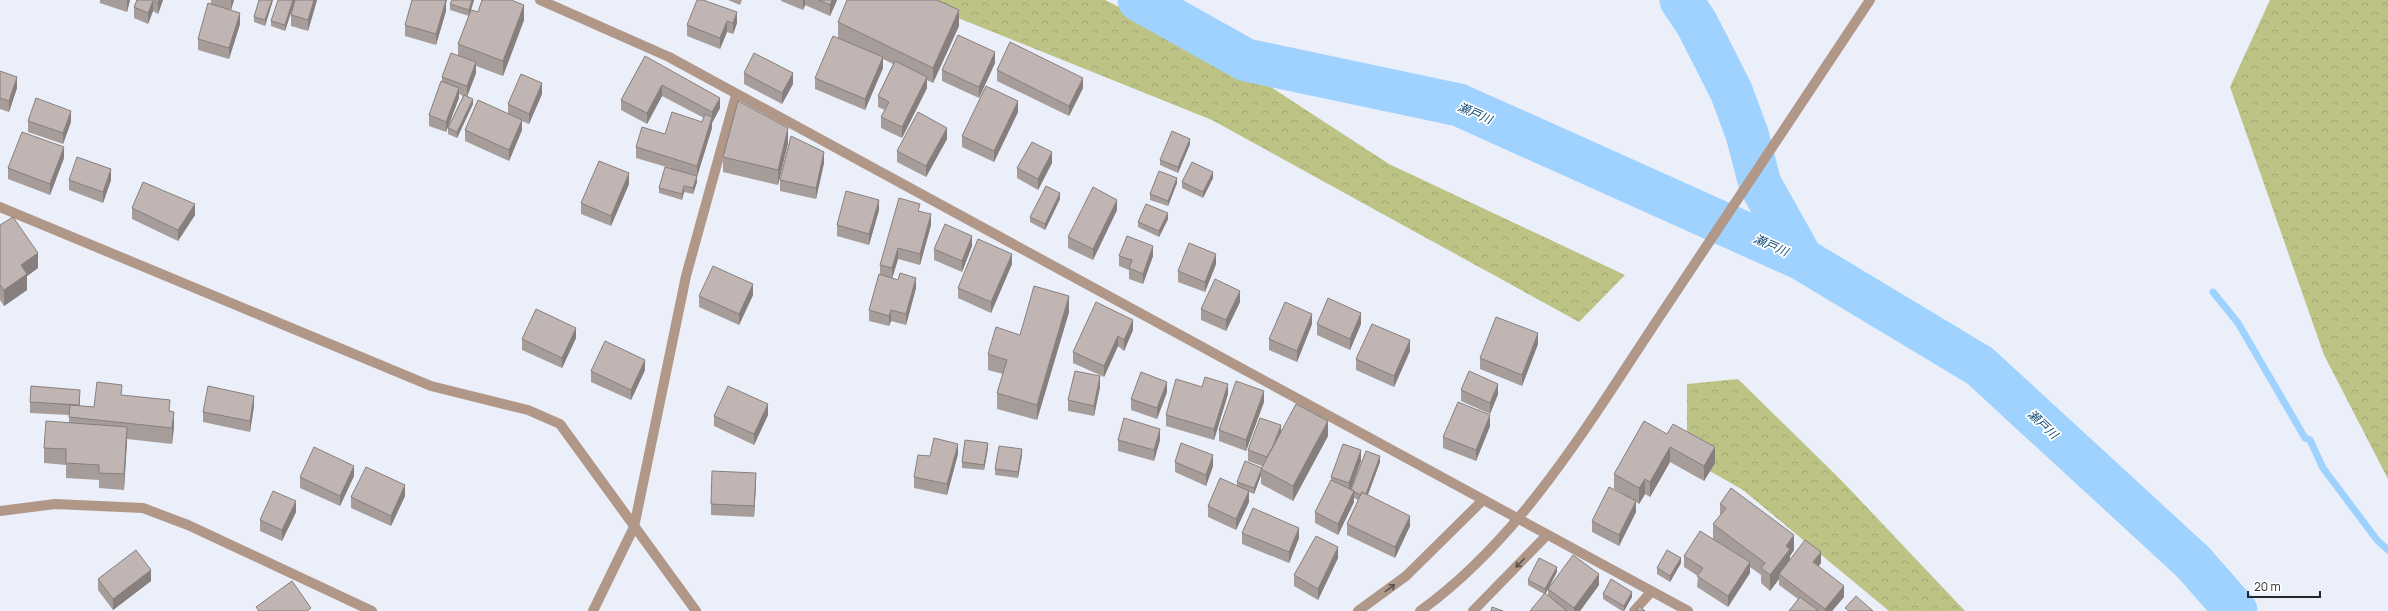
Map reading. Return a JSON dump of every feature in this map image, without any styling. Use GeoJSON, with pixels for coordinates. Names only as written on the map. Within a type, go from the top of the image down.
{"type":"FeatureCollection","features":[{"type":"Feature","properties":{"kind":"street"},"geometry":{"type":"LineString","coordinates":[[540,0],[669,57],[736,95],[1688,611]]}},
{"type":"Feature","properties":{"kind":"street"},"geometry":{"type":"LineString","coordinates":[[1420,611],[1486,555],[1538,492],[1616,382],[1870,0]]}},
{"type":"Feature","properties":{"kind":"street"},"geometry":{"type":"LineString","coordinates":[[593,611],[634,527],[686,276],[736,95]]}},
{"type":"Feature","properties":{"kind":"street"},"geometry":{"type":"LineString","coordinates":[[0,207],[431,386],[528,410],[560,424],[696,611]]}},
{"type":"Feature","properties":{"kind":"street"},"geometry":{"type":"LineString","coordinates":[[1358,611],[1406,576],[1483,500]]}},
{"type":"Feature","properties":{"kind":"street"},"geometry":{"type":"LineString","coordinates":[[0,511],[55,504],[143,508],[188,525],[372,611]]}},
{"type":"Feature","properties":{"kind":"street"},"geometry":{"type":"LineString","coordinates":[[1473,611],[1547,535]]}},
{"type":"Feature","properties":{"kind":"street"},"geometry":{"type":"LineString","coordinates":[[1634,611],[1651,592]]}},
{"type":"Feature","properties":{"kind":"green space"},"geometry":{"type":"Polygon","coordinates":[[[927,0],[1105,0],[1237,65],[1389,164],[1625,275],[1579,322],[1212,120],[933,8],[927,0]]]}},
{"type":"Feature","properties":{"kind":"green space"},"geometry":{"type":"Polygon","coordinates":[[[2270,0],[2388,0],[2388,479],[2324,355],[2230,87],[2270,0]]]}},
{"type":"Feature","properties":{"kind":"green space"},"geometry":{"type":"Polygon","coordinates":[[[1738,379],[1841,480],[1965,611],[1889,611],[1743,490],[1687,458],[1687,384],[1738,379]]]}},
{"type":"Feature","properties":{"kind":"building"},"geometry":{"type":"Polygon","coordinates":[[[137,0],[159,0],[158,3],[153,1],[148,13],[134,7],[137,0]]]}},
{"type":"Feature","properties":{"kind":"building"},"geometry":{"type":"Polygon","coordinates":[[[259,0],[272,0],[265,20],[254,17],[259,0]]]}},
{"type":"Feature","properties":{"kind":"building"},"geometry":{"type":"Polygon","coordinates":[[[278,0],[293,0],[285,25],[271,21],[278,0]]]}},
{"type":"Feature","properties":{"kind":"building"},"geometry":{"type":"Polygon","coordinates":[[[295,0],[314,0],[308,20],[291,15],[295,0]]]}},
{"type":"Feature","properties":{"kind":"building"},"geometry":{"type":"Polygon","coordinates":[[[412,0],[446,0],[436,34],[405,25],[412,0]]]}},
{"type":"Feature","properties":{"kind":"building"},"geometry":{"type":"Polygon","coordinates":[[[452,0],[472,0],[469,10],[450,4],[452,0]]]}},
{"type":"Feature","properties":{"kind":"building"},"geometry":{"type":"Polygon","coordinates":[[[482,0],[511,0],[524,5],[503,61],[458,44],[471,10],[478,12],[482,0]]]}},
{"type":"Feature","properties":{"kind":"building"},"geometry":{"type":"Polygon","coordinates":[[[697,0],[703,0],[737,12],[733,23],[727,21],[720,38],[687,25],[697,0]]]}},
{"type":"Feature","properties":{"kind":"building"},"geometry":{"type":"Polygon","coordinates":[[[819,0],[832,0],[830,5],[819,0]]]}},
{"type":"Feature","properties":{"kind":"building"},"geometry":{"type":"Polygon","coordinates":[[[847,0],[937,0],[959,10],[933,68],[838,22],[847,0]]]}},
{"type":"Feature","properties":{"kind":"building"},"geometry":{"type":"Polygon","coordinates":[[[208,3],[240,13],[229,48],[198,39],[208,3]]]}},
{"type":"Feature","properties":{"kind":"building"},"geometry":{"type":"Polygon","coordinates":[[[958,35],[995,52],[979,87],[942,70],[958,35]]]}},
{"type":"Feature","properties":{"kind":"building"},"geometry":{"type":"Polygon","coordinates":[[[833,36],[883,57],[865,99],[815,78],[833,36]]]}},
{"type":"Feature","properties":{"kind":"building"},"geometry":{"type":"Polygon","coordinates":[[[1010,42],[1083,78],[1069,106],[997,70],[1010,42]]]}},
{"type":"Feature","properties":{"kind":"building"},"geometry":{"type":"Polygon","coordinates":[[[451,53],[476,62],[467,86],[442,77],[451,53]]]}},
{"type":"Feature","properties":{"kind":"building"},"geometry":{"type":"Polygon","coordinates":[[[754,53],[793,73],[782,93],[744,73],[754,53]]]}},
{"type":"Feature","properties":{"kind":"building"},"geometry":{"type":"Polygon","coordinates":[[[645,56],[720,98],[712,112],[662,85],[647,113],[621,100],[645,56]]]}},
{"type":"Feature","properties":{"kind":"building"},"geometry":{"type":"Polygon","coordinates":[[[895,61],[927,77],[902,127],[881,117],[889,102],[878,96],[895,61]]]}},
{"type":"Feature","properties":{"kind":"building"},"geometry":{"type":"Polygon","coordinates":[[[0,71],[17,77],[9,101],[0,98],[0,71]]]}},
{"type":"Feature","properties":{"kind":"building"},"geometry":{"type":"Polygon","coordinates":[[[521,74],[542,83],[529,114],[508,104],[521,74]]]}},
{"type":"Feature","properties":{"kind":"building"},"geometry":{"type":"Polygon","coordinates":[[[441,81],[459,88],[446,122],[429,115],[441,81]]]}},
{"type":"Feature","properties":{"kind":"building"},"geometry":{"type":"Polygon","coordinates":[[[986,86],[1018,101],[994,151],[962,136],[986,86]]]}},
{"type":"Feature","properties":{"kind":"building"},"geometry":{"type":"Polygon","coordinates":[[[464,95],[473,99],[457,132],[448,128],[464,95]]]}},
{"type":"Feature","properties":{"kind":"building"},"geometry":{"type":"Polygon","coordinates":[[[36,98],[71,111],[63,133],[28,121],[36,98]]]}},
{"type":"Feature","properties":{"kind":"building"},"geometry":{"type":"Polygon","coordinates":[[[478,100],[522,120],[509,150],[465,130],[478,100]]]}},
{"type":"Feature","properties":{"kind":"building"},"geometry":{"type":"Polygon","coordinates":[[[738,101],[788,128],[778,170],[723,157],[738,101]]]}},
{"type":"Feature","properties":{"kind":"building"},"geometry":{"type":"Polygon","coordinates":[[[672,112],[702,122],[705,114],[712,117],[697,166],[636,147],[642,127],[665,134],[672,112]]]}},
{"type":"Feature","properties":{"kind":"building"},"geometry":{"type":"Polygon","coordinates":[[[918,112],[947,128],[926,166],[897,151],[918,112]]]}},
{"type":"Feature","properties":{"kind":"building"},"geometry":{"type":"Polygon","coordinates":[[[1172,131],[1190,139],[1178,167],[1160,160],[1172,131]]]}},
{"type":"Feature","properties":{"kind":"building"},"geometry":{"type":"Polygon","coordinates":[[[22,132],[64,147],[50,184],[8,168],[22,132]]]}},
{"type":"Feature","properties":{"kind":"building"},"geometry":{"type":"Polygon","coordinates":[[[791,136],[824,152],[816,188],[780,180],[791,136]]]}},
{"type":"Feature","properties":{"kind":"building"},"geometry":{"type":"Polygon","coordinates":[[[1032,142],[1052,152],[1038,179],[1017,168],[1032,142]]]}},
{"type":"Feature","properties":{"kind":"building"},"geometry":{"type":"Polygon","coordinates":[[[77,157],[111,169],[103,192],[69,180],[77,157]]]}},
{"type":"Feature","properties":{"kind":"building"},"geometry":{"type":"Polygon","coordinates":[[[599,161],[629,173],[611,216],[581,203],[599,161]]]}},
{"type":"Feature","properties":{"kind":"building"},"geometry":{"type":"Polygon","coordinates":[[[1192,162],[1213,172],[1203,192],[1182,182],[1192,162]]]}},
{"type":"Feature","properties":{"kind":"building"},"geometry":{"type":"Polygon","coordinates":[[[665,167],[697,176],[693,188],[684,186],[682,194],[659,188],[665,167]]]}},
{"type":"Feature","properties":{"kind":"building"},"geometry":{"type":"Polygon","coordinates":[[[1159,171],[1177,178],[1168,201],[1150,194],[1159,171]]]}},
{"type":"Feature","properties":{"kind":"building"},"geometry":{"type":"Polygon","coordinates":[[[143,182],[195,204],[178,230],[132,208],[143,182]]]}},
{"type":"Feature","properties":{"kind":"building"},"geometry":{"type":"Polygon","coordinates":[[[1046,186],[1060,193],[1045,224],[1030,217],[1046,186]]]}},
{"type":"Feature","properties":{"kind":"building"},"geometry":{"type":"Polygon","coordinates":[[[1093,187],[1117,200],[1093,249],[1068,237],[1093,187]]]}},
{"type":"Feature","properties":{"kind":"building"},"geometry":{"type":"Polygon","coordinates":[[[846,191],[879,200],[869,234],[837,225],[846,191]]]}},
{"type":"Feature","properties":{"kind":"building"},"geometry":{"type":"Polygon","coordinates":[[[899,198],[920,204],[918,211],[931,214],[920,254],[898,248],[892,268],[880,265],[899,198]]]}},
{"type":"Feature","properties":{"kind":"building"},"geometry":{"type":"Polygon","coordinates":[[[1146,204],[1168,213],[1159,231],[1138,222],[1146,204]]]}},
{"type":"Feature","properties":{"kind":"building"},"geometry":{"type":"Polygon","coordinates":[[[13,217],[38,253],[21,265],[27,274],[4,290],[0,285],[0,225],[13,217]]]}},
{"type":"Feature","properties":{"kind":"building"},"geometry":{"type":"Polygon","coordinates":[[[945,224],[972,236],[962,261],[934,249],[945,224]]]}},
{"type":"Feature","properties":{"kind":"building"},"geometry":{"type":"Polygon","coordinates":[[[1127,236],[1153,246],[1143,274],[1129,268],[1132,260],[1119,256],[1127,236]]]}},
{"type":"Feature","properties":{"kind":"building"},"geometry":{"type":"Polygon","coordinates":[[[978,239],[1012,254],[991,302],[958,288],[978,239]]]}},
{"type":"Feature","properties":{"kind":"building"},"geometry":{"type":"Polygon","coordinates":[[[1189,243],[1216,254],[1205,282],[1178,271],[1189,243]]]}},
{"type":"Feature","properties":{"kind":"building"},"geometry":{"type":"Polygon","coordinates":[[[713,266],[753,284],[739,314],[699,296],[713,266]]]}},
{"type":"Feature","properties":{"kind":"building"},"geometry":{"type":"Polygon","coordinates":[[[900,273],[916,278],[906,314],[891,310],[889,316],[869,310],[879,274],[898,280],[900,273]]]}},
{"type":"Feature","properties":{"kind":"building"},"geometry":{"type":"Polygon","coordinates":[[[1215,279],[1240,291],[1226,320],[1201,309],[1215,279]]]}},
{"type":"Feature","properties":{"kind":"building"},"geometry":{"type":"Polygon","coordinates":[[[1034,286],[1069,296],[1037,405],[997,393],[1007,360],[988,354],[996,327],[1020,335],[1034,286]]]}},
{"type":"Feature","properties":{"kind":"building"},"geometry":{"type":"Polygon","coordinates":[[[1328,298],[1361,313],[1350,339],[1317,324],[1328,298]]]}},
{"type":"Feature","properties":{"kind":"building"},"geometry":{"type":"Polygon","coordinates":[[[1096,302],[1133,320],[1124,340],[1118,336],[1104,366],[1073,352],[1096,302]]]}},
{"type":"Feature","properties":{"kind":"building"},"geometry":{"type":"Polygon","coordinates":[[[1285,302],[1312,314],[1297,351],[1269,339],[1285,302]]]}},
{"type":"Feature","properties":{"kind":"building"},"geometry":{"type":"Polygon","coordinates":[[[536,309],[576,328],[562,358],[522,339],[536,309]]]}},
{"type":"Feature","properties":{"kind":"building"},"geometry":{"type":"Polygon","coordinates":[[[1496,317],[1538,333],[1522,375],[1480,358],[1496,317]]]}},
{"type":"Feature","properties":{"kind":"building"},"geometry":{"type":"Polygon","coordinates":[[[1372,324],[1410,340],[1394,376],[1356,359],[1372,324]]]}},
{"type":"Feature","properties":{"kind":"building"},"geometry":{"type":"Polygon","coordinates":[[[605,341],[645,360],[631,390],[591,371],[605,341]]]}},
{"type":"Feature","properties":{"kind":"building"},"geometry":{"type":"Polygon","coordinates":[[[1075,371],[1100,376],[1094,406],[1068,400],[1075,371]]]}},
{"type":"Feature","properties":{"kind":"building"},"geometry":{"type":"Polygon","coordinates":[[[1469,371],[1498,384],[1490,403],[1461,390],[1469,371]]]}},
{"type":"Feature","properties":{"kind":"building"},"geometry":{"type":"Polygon","coordinates":[[[1141,372],[1167,382],[1157,408],[1131,399],[1141,372]]]}},
{"type":"Feature","properties":{"kind":"building"},"geometry":{"type":"Polygon","coordinates":[[[1205,377],[1228,384],[1214,429],[1166,415],[1176,379],[1202,387],[1205,377]]]}},
{"type":"Feature","properties":{"kind":"building"},"geometry":{"type":"Polygon","coordinates":[[[1236,381],[1264,391],[1246,440],[1219,430],[1236,381]]]}},
{"type":"Feature","properties":{"kind":"building"},"geometry":{"type":"Polygon","coordinates":[[[97,382],[122,385],[121,395],[170,400],[169,411],[174,412],[172,428],[69,417],[70,405],[94,407],[97,382]]]}},
{"type":"Feature","properties":{"kind":"building"},"geometry":{"type":"Polygon","coordinates":[[[31,386],[80,390],[79,405],[30,402],[31,386]]]}},
{"type":"Feature","properties":{"kind":"building"},"geometry":{"type":"Polygon","coordinates":[[[208,386],[254,396],[250,421],[203,412],[208,386]]]}},
{"type":"Feature","properties":{"kind":"building"},"geometry":{"type":"Polygon","coordinates":[[[728,386],[768,404],[754,434],[714,416],[728,386]]]}},
{"type":"Feature","properties":{"kind":"building"},"geometry":{"type":"Polygon","coordinates":[[[1458,402],[1490,415],[1476,450],[1443,437],[1458,402]]]}},
{"type":"Feature","properties":{"kind":"building"},"geometry":{"type":"Polygon","coordinates":[[[1296,404],[1328,421],[1293,486],[1261,469],[1296,404]]]}},
{"type":"Feature","properties":{"kind":"building"},"geometry":{"type":"Polygon","coordinates":[[[1124,418],[1160,429],[1154,450],[1118,440],[1124,418]]]}},
{"type":"Feature","properties":{"kind":"building"},"geometry":{"type":"Polygon","coordinates":[[[1260,418],[1281,425],[1267,457],[1248,450],[1260,418]]]}},
{"type":"Feature","properties":{"kind":"building"},"geometry":{"type":"Polygon","coordinates":[[[46,421],[127,427],[124,474],[99,473],[99,465],[66,463],[66,449],[44,448],[46,421]]]}},
{"type":"Feature","properties":{"kind":"building"},"geometry":{"type":"Polygon","coordinates":[[[1644,421],[1667,434],[1673,424],[1715,447],[1704,466],[1670,447],[1650,482],[1645,479],[1639,488],[1614,474],[1644,421]]]}},
{"type":"Feature","properties":{"kind":"building"},"geometry":{"type":"Polygon","coordinates":[[[934,438],[958,444],[947,484],[914,477],[918,455],[930,456],[934,438]]]}},
{"type":"Feature","properties":{"kind":"building"},"geometry":{"type":"Polygon","coordinates":[[[965,440],[988,443],[984,465],[962,462],[965,440]]]}},
{"type":"Feature","properties":{"kind":"building"},"geometry":{"type":"Polygon","coordinates":[[[1181,443],[1213,455],[1206,475],[1175,462],[1181,443]]]}},
{"type":"Feature","properties":{"kind":"building"},"geometry":{"type":"Polygon","coordinates":[[[1343,444],[1361,450],[1349,483],[1331,477],[1343,444]]]}},
{"type":"Feature","properties":{"kind":"building"},"geometry":{"type":"Polygon","coordinates":[[[999,446],[1022,449],[1018,472],[995,469],[999,446]]]}},
{"type":"Feature","properties":{"kind":"building"},"geometry":{"type":"Polygon","coordinates":[[[314,447],[354,466],[340,496],[300,477],[314,447]]]}},
{"type":"Feature","properties":{"kind":"building"},"geometry":{"type":"Polygon","coordinates":[[[1366,451],[1380,456],[1366,494],[1362,492],[1361,495],[1351,490],[1366,451]]]}},
{"type":"Feature","properties":{"kind":"building"},"geometry":{"type":"Polygon","coordinates":[[[1245,461],[1262,468],[1254,488],[1237,482],[1245,461]]]}},
{"type":"Feature","properties":{"kind":"building"},"geometry":{"type":"Polygon","coordinates":[[[366,467],[405,485],[391,516],[351,497],[366,467]]]}},
{"type":"Feature","properties":{"kind":"building"},"geometry":{"type":"Polygon","coordinates":[[[712,471],[756,473],[754,506],[711,504],[712,471]]]}},
{"type":"Feature","properties":{"kind":"building"},"geometry":{"type":"Polygon","coordinates":[[[1220,478],[1249,491],[1236,519],[1208,506],[1220,478]]]}},
{"type":"Feature","properties":{"kind":"building"},"geometry":{"type":"Polygon","coordinates":[[[1331,480],[1354,491],[1338,524],[1315,512],[1331,480]]]}},
{"type":"Feature","properties":{"kind":"building"},"geometry":{"type":"Polygon","coordinates":[[[1609,487],[1636,501],[1619,535],[1592,521],[1609,487]]]}},
{"type":"Feature","properties":{"kind":"building"},"geometry":{"type":"Polygon","coordinates":[[[1731,488],[1794,535],[1786,546],[1790,549],[1770,575],[1761,568],[1765,563],[1713,524],[1726,508],[1720,504],[1731,488]]]}},
{"type":"Feature","properties":{"kind":"building"},"geometry":{"type":"Polygon","coordinates":[[[273,491],[296,501],[282,530],[260,520],[273,491]]]}},
{"type":"Feature","properties":{"kind":"building"},"geometry":{"type":"Polygon","coordinates":[[[1362,492],[1410,516],[1395,547],[1347,524],[1362,492]]]}},
{"type":"Feature","properties":{"kind":"building"},"geometry":{"type":"Polygon","coordinates":[[[1253,508],[1299,528],[1289,552],[1242,533],[1253,508]]]}},
{"type":"Feature","properties":{"kind":"building"},"geometry":{"type":"Polygon","coordinates":[[[1700,531],[1750,562],[1728,596],[1697,576],[1703,568],[1684,556],[1700,531]]]}},
{"type":"Feature","properties":{"kind":"building"},"geometry":{"type":"Polygon","coordinates":[[[1316,536],[1338,547],[1318,589],[1294,575],[1316,536]]]}},
{"type":"Feature","properties":{"kind":"building"},"geometry":{"type":"Polygon","coordinates":[[[1805,540],[1821,552],[1813,562],[1844,586],[1825,609],[1779,574],[1805,540]]]}},
{"type":"Feature","properties":{"kind":"building"},"geometry":{"type":"Polygon","coordinates":[[[136,550],[151,570],[113,599],[98,579],[136,550]]]}},
{"type":"Feature","properties":{"kind":"building"},"geometry":{"type":"Polygon","coordinates":[[[1667,550],[1681,558],[1670,576],[1657,568],[1667,550]]]}},
{"type":"Feature","properties":{"kind":"building"},"geometry":{"type":"Polygon","coordinates":[[[1573,555],[1599,574],[1574,608],[1548,589],[1573,555]]]}},
{"type":"Feature","properties":{"kind":"building"},"geometry":{"type":"Polygon","coordinates":[[[1539,558],[1557,567],[1545,589],[1528,580],[1539,558]]]}},
{"type":"Feature","properties":{"kind":"building"},"geometry":{"type":"Polygon","coordinates":[[[1611,579],[1632,592],[1624,606],[1603,594],[1611,579]]]}},
{"type":"Feature","properties":{"kind":"building"},"geometry":{"type":"Polygon","coordinates":[[[292,581],[311,608],[307,611],[259,611],[256,607],[292,581]]]}},
{"type":"Feature","properties":{"kind":"building"},"geometry":{"type":"Polygon","coordinates":[[[1545,593],[1567,611],[1530,611],[1545,593]]]}},
{"type":"Feature","properties":{"kind":"building"},"geometry":{"type":"Polygon","coordinates":[[[1856,596],[1873,611],[1849,611],[1845,608],[1856,596]]]}},
{"type":"Feature","properties":{"kind":"building"},"geometry":{"type":"Polygon","coordinates":[[[1800,597],[1819,611],[1789,611],[1800,597]]]}},
{"type":"Feature","properties":{"kind":"building"},"geometry":{"type":"Polygon","coordinates":[[[1639,606],[1645,611],[1636,611],[1639,606]]]}},
{"type":"Feature","properties":{"kind":"building"},"geometry":{"type":"Polygon","coordinates":[[[1492,607],[1503,611],[1491,611],[1492,607]]]}},
{"type":"Feature","properties":{"kind":"waterway","name":"瀬戸川"},"geometry":{"type":"LineString","coordinates":[[1139,0],[1246,60],[1459,105],[1802,259],[1980,366],[2193,562],[2236,611]]}},
{"type":"Feature","properties":{"kind":"waterway","name":"瀬戸川"},"geometry":{"type":"LineString","coordinates":[[1681,0],[1697,24],[1731,91],[1747,134],[1760,184],[1802,259]]}},
{"type":"Feature","properties":{"kind":"waterway"},"geometry":{"type":"LineString","coordinates":[[2213,292],[2238,323],[2305,438],[2310,440],[2323,468],[2377,540],[2388,550]]}}]}
